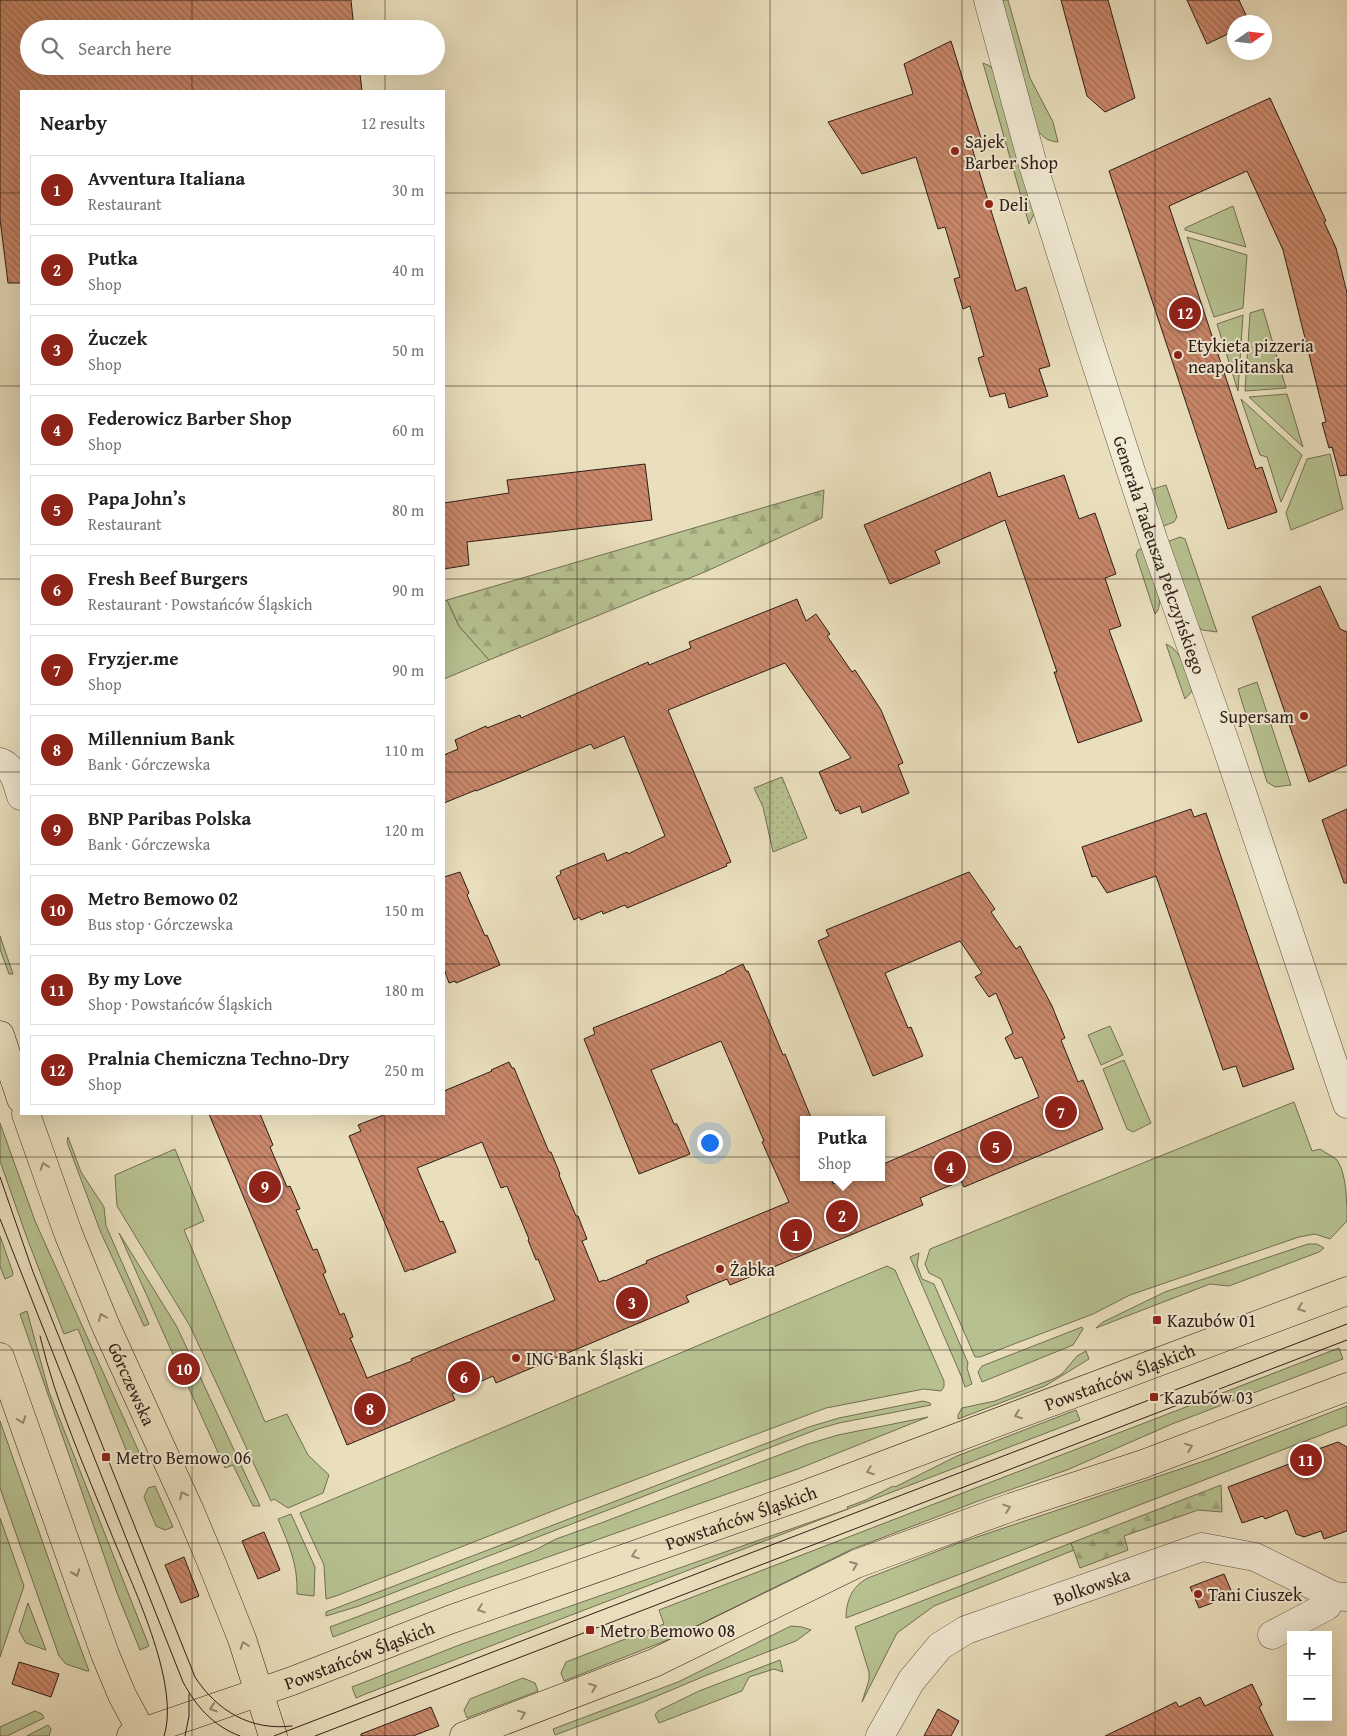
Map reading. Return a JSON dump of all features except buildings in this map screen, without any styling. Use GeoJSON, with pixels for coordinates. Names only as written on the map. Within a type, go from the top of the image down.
{"type":"FeatureCollection","features":[{"type":"Feature","properties":{"kind":"main road"},"geometry":{"type":"LineString","coordinates":[[0,1035],[20,1096]]}},
{"type":"Feature","properties":{"kind":"main road","name":"Górczewska"},"geometry":{"type":"LineString","coordinates":[[26,1115],[68,1233],[105,1324],[202,1539],[242,1639],[273,1736]]}},
{"type":"Feature","properties":{"kind":"main road","name":"Powstańców Śląskich"},"geometry":{"type":"LineString","coordinates":[[139,1735],[292,1681],[449,1620],[813,1492],[1347,1291]]}},
{"type":"Feature","properties":{"kind":"main road"},"geometry":{"type":"LineString","coordinates":[[0,1357],[105,1654],[139,1735]]}},
{"type":"Feature","properties":{"kind":"main road"},"geometry":{"type":"LineString","coordinates":[[464,1736],[654,1663],[835,1573],[884,1553],[1012,1507],[1143,1464],[1347,1387]]}},
{"type":"Feature","properties":{"kind":"street","name":"Generała Tadeusza Pełczyńskiego"},"geometry":{"type":"LineString","coordinates":[[988,0],[1033,165],[1153,539],[1224,739],[1347,1104]]}},
{"type":"Feature","properties":{"kind":"street"},"geometry":{"type":"LineString","coordinates":[[0,762],[5,764],[13,774],[20,793]]}},
{"type":"Feature","properties":{"kind":"street","name":"Bolkowska"},"geometry":{"type":"LineString","coordinates":[[880,1736],[916,1674],[940,1646],[966,1630],[1202,1547],[1255,1557],[1340,1597]]}},
{"type":"Feature","properties":{"kind":"street"},"geometry":{"type":"LineString","coordinates":[[1272,1635],[1327,1606],[1340,1597]]}},
{"type":"Feature","properties":{"kind":"green space"},"geometry":{"type":"Polygon","coordinates":[[[1001,0],[1008,0],[1030,78],[1053,122],[1058,142],[1044,137],[1035,126],[1001,0]]]}},
{"type":"Feature","properties":{"kind":"green space"},"geometry":{"type":"Polygon","coordinates":[[[983,63],[990,66],[996,74],[1035,212],[1029,224],[983,63]]]}},
{"type":"Feature","properties":{"kind":"green space"},"geometry":{"type":"Polygon","coordinates":[[[1233,206],[1246,247],[1185,230],[1185,228],[1233,206]]]}},
{"type":"Feature","properties":{"kind":"green space"},"geometry":{"type":"Polygon","coordinates":[[[1187,237],[1247,255],[1243,308],[1214,317],[1187,237]]]}},
{"type":"Feature","properties":{"kind":"green space"},"geometry":{"type":"Polygon","coordinates":[[[1263,309],[1286,388],[1245,391],[1250,313],[1263,309]]]}},
{"type":"Feature","properties":{"kind":"green space"},"geometry":{"type":"Polygon","coordinates":[[[1243,315],[1238,391],[1217,324],[1243,315]]]}},
{"type":"Feature","properties":{"kind":"green space"},"geometry":{"type":"Polygon","coordinates":[[[1287,394],[1303,447],[1249,397],[1287,394]]]}},
{"type":"Feature","properties":{"kind":"green space"},"geometry":{"type":"Polygon","coordinates":[[[1241,399],[1302,455],[1281,502],[1267,457],[1260,455],[1241,399]]]}},
{"type":"Feature","properties":{"kind":"green space"},"geometry":{"type":"Polygon","coordinates":[[[1330,454],[1343,509],[1291,530],[1286,513],[1307,459],[1330,454]]]}},
{"type":"Feature","properties":{"kind":"green space"},"geometry":{"type":"Polygon","coordinates":[[[1166,485],[1177,517],[1174,522],[1161,527],[1150,490],[1166,485]]]}},
{"type":"Feature","properties":{"kind":"green space"},"geometry":{"type":"Polygon","coordinates":[[[824,490],[822,518],[707,571],[489,660],[459,626],[447,600],[824,490]]]}},
{"type":"Feature","properties":{"kind":"green space"},"geometry":{"type":"Polygon","coordinates":[[[1180,537],[1185,539],[1217,632],[1202,630],[1197,625],[1167,542],[1180,537]]]}},
{"type":"Feature","properties":{"kind":"green space"},"geometry":{"type":"Polygon","coordinates":[[[1143,548],[1158,592],[1158,609],[1155,614],[1136,555],[1138,550],[1143,548]]]}},
{"type":"Feature","properties":{"kind":"green space"},"geometry":{"type":"Polygon","coordinates":[[[447,600],[459,626],[489,660],[445,679],[445,601],[447,600]]]}},
{"type":"Feature","properties":{"kind":"green space"},"geometry":{"type":"Polygon","coordinates":[[[1166,644],[1177,652],[1186,671],[1192,691],[1185,699],[1166,644]]]}},
{"type":"Feature","properties":{"kind":"green space"},"geometry":{"type":"Polygon","coordinates":[[[1257,682],[1291,785],[1275,787],[1267,782],[1238,689],[1257,682]]]}},
{"type":"Feature","properties":{"kind":"green space"},"geometry":{"type":"Polygon","coordinates":[[[782,777],[807,838],[773,852],[763,807],[754,788],[782,777]]]}},
{"type":"Feature","properties":{"kind":"green space"},"geometry":{"type":"Polygon","coordinates":[[[0,936],[13,974],[9,974],[0,949],[0,936]]]}},
{"type":"Feature","properties":{"kind":"green space"},"geometry":{"type":"Polygon","coordinates":[[[1110,1026],[1123,1055],[1101,1065],[1088,1035],[1110,1026]]]}},
{"type":"Feature","properties":{"kind":"green space"},"geometry":{"type":"Polygon","coordinates":[[[1124,1060],[1151,1123],[1133,1132],[1127,1129],[1103,1069],[1124,1060]]]}},
{"type":"Feature","properties":{"kind":"green space"},"geometry":{"type":"Polygon","coordinates":[[[1294,1102],[1312,1151],[1320,1149],[1337,1160],[1343,1173],[1346,1190],[1347,1221],[1330,1239],[1315,1234],[1299,1237],[1130,1295],[1093,1314],[980,1357],[975,1357],[941,1279],[929,1273],[925,1264],[930,1249],[1294,1102]]]}},
{"type":"Feature","properties":{"kind":"green space"},"geometry":{"type":"Polygon","coordinates":[[[0,1123],[35,1221],[143,1461],[137,1463],[130,1460],[78,1329],[64,1334],[0,1161],[0,1123]]]}},
{"type":"Feature","properties":{"kind":"green space"},"geometry":{"type":"Polygon","coordinates":[[[68,1137],[81,1172],[104,1207],[106,1226],[149,1324],[144,1326],[101,1233],[67,1142],[68,1137]]]}},
{"type":"Feature","properties":{"kind":"green space"},"geometry":{"type":"Polygon","coordinates":[[[175,1149],[204,1221],[184,1230],[265,1422],[287,1414],[308,1455],[329,1475],[323,1493],[288,1508],[274,1499],[271,1501],[190,1326],[117,1206],[115,1175],[175,1149]]]}},
{"type":"Feature","properties":{"kind":"green space"},"geometry":{"type":"Polygon","coordinates":[[[119,1233],[177,1327],[260,1506],[253,1506],[233,1465],[225,1468],[187,1384],[194,1380],[182,1357],[175,1359],[119,1233]]]}},
{"type":"Feature","properties":{"kind":"green space"},"geometry":{"type":"Polygon","coordinates":[[[0,1236],[13,1273],[12,1276],[5,1279],[0,1266],[0,1236]]]}},
{"type":"Feature","properties":{"kind":"green space"},"geometry":{"type":"Polygon","coordinates":[[[1308,1244],[1317,1244],[1324,1248],[1319,1252],[1229,1286],[1210,1284],[1096,1328],[1103,1322],[1165,1292],[1308,1244]]]}},
{"type":"Feature","properties":{"kind":"green space"},"geometry":{"type":"Polygon","coordinates":[[[919,1253],[917,1265],[922,1279],[934,1284],[968,1363],[967,1368],[972,1384],[965,1387],[910,1257],[919,1253]]]}},
{"type":"Feature","properties":{"kind":"green space"},"geometry":{"type":"Polygon","coordinates":[[[887,1266],[895,1270],[944,1381],[944,1387],[941,1391],[924,1389],[826,1408],[326,1599],[324,1565],[300,1513],[887,1266]]]}},
{"type":"Feature","properties":{"kind":"green space"},"geometry":{"type":"Polygon","coordinates":[[[27,1311],[49,1392],[149,1646],[140,1650],[117,1593],[20,1314],[27,1311]]]}},
{"type":"Feature","properties":{"kind":"green space"},"geometry":{"type":"Polygon","coordinates":[[[1082,1327],[1083,1329],[1073,1345],[982,1382],[978,1372],[982,1366],[1082,1327]]]}},
{"type":"Feature","properties":{"kind":"green space"},"geometry":{"type":"Polygon","coordinates":[[[1339,1348],[1343,1359],[1172,1424],[1067,1470],[981,1500],[850,1550],[670,1639],[564,1681],[561,1673],[566,1662],[664,1624],[659,1610],[1339,1348]]]}},
{"type":"Feature","properties":{"kind":"green space"},"geometry":{"type":"Polygon","coordinates":[[[1086,1351],[1089,1359],[1045,1386],[958,1419],[962,1408],[995,1401],[1053,1379],[1062,1374],[1077,1356],[1086,1351]]]}},
{"type":"Feature","properties":{"kind":"green space"},"geometry":{"type":"Polygon","coordinates":[[[923,1401],[931,1405],[839,1423],[818,1429],[359,1606],[326,1616],[326,1612],[809,1427],[839,1418],[923,1401]]]}},
{"type":"Feature","properties":{"kind":"green space"},"geometry":{"type":"Polygon","coordinates":[[[1347,1406],[1347,1425],[846,1618],[847,1606],[851,1595],[862,1581],[868,1578],[956,1544],[1210,1459],[1347,1406]]]}},
{"type":"Feature","properties":{"kind":"green space"},"geometry":{"type":"Polygon","coordinates":[[[1076,1410],[1080,1420],[848,1509],[847,1507],[866,1500],[893,1486],[895,1487],[957,1456],[1076,1410]]]}},
{"type":"Feature","properties":{"kind":"green space"},"geometry":{"type":"Polygon","coordinates":[[[928,1417],[798,1469],[457,1589],[333,1637],[330,1627],[808,1444],[838,1435],[928,1417]]]}},
{"type":"Feature","properties":{"kind":"green space"},"geometry":{"type":"Polygon","coordinates":[[[0,1421],[89,1671],[66,1664],[59,1656],[0,1488],[0,1421]]]}},
{"type":"Feature","properties":{"kind":"green space"},"geometry":{"type":"Polygon","coordinates":[[[1221,1485],[1222,1512],[1198,1510],[1124,1536],[1128,1550],[1080,1568],[1071,1543],[1221,1485]]]}},
{"type":"Feature","properties":{"kind":"green space"},"geometry":{"type":"Polygon","coordinates":[[[155,1486],[173,1527],[165,1530],[156,1526],[144,1497],[148,1488],[155,1486]]]}},
{"type":"Feature","properties":{"kind":"green space"},"geometry":{"type":"Polygon","coordinates":[[[847,1509],[356,1698],[352,1687],[462,1644],[847,1509]]]}},
{"type":"Feature","properties":{"kind":"green space"},"geometry":{"type":"Polygon","coordinates":[[[291,1514],[315,1567],[314,1596],[297,1594],[294,1564],[278,1519],[291,1514]]]}},
{"type":"Feature","properties":{"kind":"green space"},"geometry":{"type":"Polygon","coordinates":[[[0,1518],[24,1586],[0,1657],[0,1518]]]}},
{"type":"Feature","properties":{"kind":"green space"},"geometry":{"type":"Polygon","coordinates":[[[1071,1543],[1074,1550],[934,1606],[897,1633],[862,1702],[869,1680],[869,1672],[855,1627],[1071,1543]]]}},
{"type":"Feature","properties":{"kind":"green space"},"geometry":{"type":"Polygon","coordinates":[[[28,1603],[46,1650],[26,1643],[19,1631],[28,1603]]]}},
{"type":"Feature","properties":{"kind":"green space"},"geometry":{"type":"Polygon","coordinates":[[[791,1626],[811,1630],[796,1641],[555,1735],[553,1729],[678,1682],[791,1626]]]}},
{"type":"Feature","properties":{"kind":"green space"},"geometry":{"type":"Polygon","coordinates":[[[780,1660],[783,1672],[774,1669],[749,1677],[742,1691],[659,1723],[655,1715],[658,1711],[699,1691],[780,1660]]]}},
{"type":"Feature","properties":{"kind":"green space"},"geometry":{"type":"Polygon","coordinates":[[[523,1678],[535,1683],[538,1691],[467,1718],[464,1710],[470,1699],[523,1678]]]}},
{"type":"Feature","properties":{"kind":"green space"},"geometry":{"type":"Polygon","coordinates":[[[35,1711],[42,1714],[44,1718],[7,1736],[0,1736],[0,1727],[35,1711]]]}},
{"type":"Feature","properties":{"kind":"green space"},"geometry":{"type":"Polygon","coordinates":[[[48,1725],[51,1729],[49,1736],[27,1736],[48,1725]]]}},
{"type":"Feature","properties":{"kind":"tram line"},"geometry":{"type":"LineString","coordinates":[[0,1177],[33,1272],[195,1677],[214,1700],[236,1716],[249,1722],[263,1725],[277,1727],[292,1726]]}},
{"type":"Feature","properties":{"kind":"tram line"},"geometry":{"type":"LineString","coordinates":[[0,1219],[183,1682],[206,1714],[222,1727],[240,1736]]}},
{"type":"Feature","properties":{"kind":"tram line"},"geometry":{"type":"LineString","coordinates":[[274,1736],[1347,1324]]}},
{"type":"Feature","properties":{"kind":"tram line"},"geometry":{"type":"LineString","coordinates":[[40,1336],[54,1386],[72,1436],[141,1605],[160,1662],[166,1689],[167,1714],[164,1736]]}},
{"type":"Feature","properties":{"kind":"tram line"},"geometry":{"type":"LineString","coordinates":[[315,1736],[1347,1340]]}},
{"type":"Feature","properties":{"kind":"tram line"},"geometry":{"type":"LineString","coordinates":[[185,1736],[189,1716],[189,1694]]}},
{"type":"Feature","properties":{"kind":"place","name":"Sajek Barber Shop"},"geometry":{"type":"Point","coordinates":[955,151]}},
{"type":"Feature","properties":{"kind":"place","name":"Deli"},"geometry":{"type":"Point","coordinates":[989,204]}},
{"type":"Feature","properties":{"kind":"place","name":"Pralnia Chemiczna Techno-Dry"},"geometry":{"type":"Point","coordinates":[1185,313]}},
{"type":"Feature","properties":{"kind":"place","name":"Etykieta pizzeria neapolitanska"},"geometry":{"type":"Point","coordinates":[1178,355]}},
{"type":"Feature","properties":{"kind":"place","name":"Supersam"},"geometry":{"type":"Point","coordinates":[1304,716]}},
{"type":"Feature","properties":{"kind":"place","name":"Fryzjer.me"},"geometry":{"type":"Point","coordinates":[1061,1112]}},
{"type":"Feature","properties":{"kind":"place","name":"Papa John’s"},"geometry":{"type":"Point","coordinates":[996,1147]}},
{"type":"Feature","properties":{"kind":"place","name":"Federowicz Barber Shop"},"geometry":{"type":"Point","coordinates":[950,1167]}},
{"type":"Feature","properties":{"kind":"place","name":"BNP Paribas Polska"},"geometry":{"type":"Point","coordinates":[265,1187]}},
{"type":"Feature","properties":{"kind":"place","name":"Putka"},"geometry":{"type":"Point","coordinates":[842,1216]}},
{"type":"Feature","properties":{"kind":"place","name":"Avventura Italiana"},"geometry":{"type":"Point","coordinates":[796,1235]}},
{"type":"Feature","properties":{"kind":"place","name":"Żabka"},"geometry":{"type":"Point","coordinates":[720,1269]}},
{"type":"Feature","properties":{"kind":"place","name":"Żuczek"},"geometry":{"type":"Point","coordinates":[632,1303]}},
{"type":"Feature","properties":{"kind":"place","name":"Kazubów 01"},"geometry":{"type":"Point","coordinates":[1157,1320]}},
{"type":"Feature","properties":{"kind":"place","name":"ING Bank Śląski"},"geometry":{"type":"Point","coordinates":[516,1358]}},
{"type":"Feature","properties":{"kind":"place","name":"Metro Bemowo 02"},"geometry":{"type":"Point","coordinates":[184,1369]}},
{"type":"Feature","properties":{"kind":"place","name":"Fresh Beef Burgers"},"geometry":{"type":"Point","coordinates":[464,1377]}},
{"type":"Feature","properties":{"kind":"place","name":"Kazubów 03"},"geometry":{"type":"Point","coordinates":[1154,1397]}},
{"type":"Feature","properties":{"kind":"place","name":"Millennium Bank"},"geometry":{"type":"Point","coordinates":[370,1409]}},
{"type":"Feature","properties":{"kind":"place","name":"Metro Bemowo 06"},"geometry":{"type":"Point","coordinates":[106,1457]}},
{"type":"Feature","properties":{"kind":"place","name":"By my Love"},"geometry":{"type":"Point","coordinates":[1306,1460]}},
{"type":"Feature","properties":{"kind":"place","name":"Tani Ciuszek"},"geometry":{"type":"Point","coordinates":[1198,1594]}},
{"type":"Feature","properties":{"kind":"place","name":"Metro Bemowo 08"},"geometry":{"type":"Point","coordinates":[590,1630]}}]}
